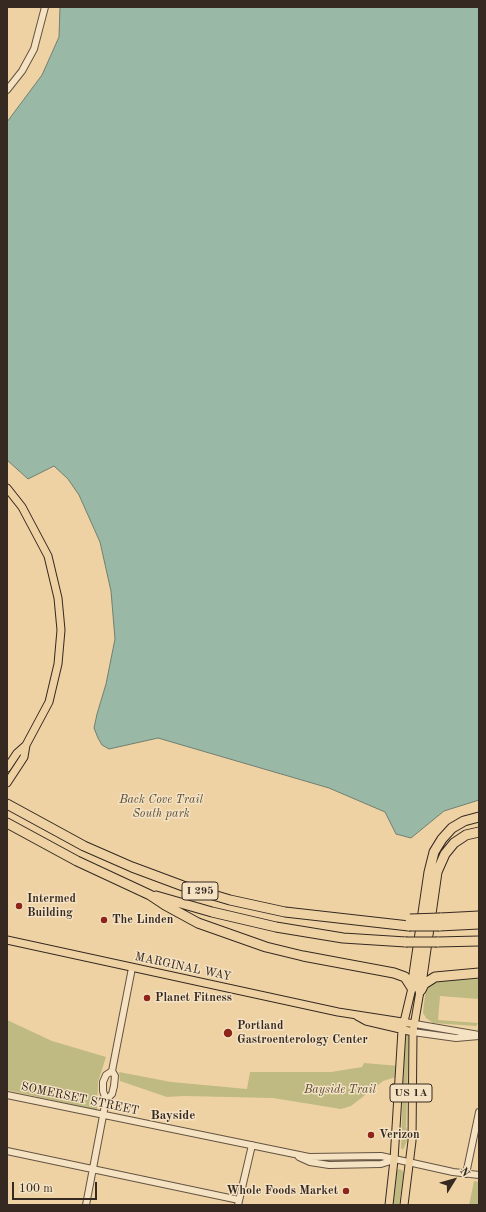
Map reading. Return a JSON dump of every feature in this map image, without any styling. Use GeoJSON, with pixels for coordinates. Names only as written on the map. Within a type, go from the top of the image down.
{"type":"FeatureCollection","features":[{"type":"Feature","properties":{"kind":"highway","name":"I 295"},"geometry":{"type":"LineString","coordinates":[[7,804],[90,849],[132,868],[183,886],[230,900],[285,912],[368,921],[479,924]]}},
{"type":"Feature","properties":{"kind":"highway","name":"US 1A"},"geometry":{"type":"LineString","coordinates":[[416,989],[429,872],[434,852],[442,839],[452,828],[464,821],[479,817]]}},
{"type":"Feature","properties":{"kind":"highway","name":"I 295"},"geometry":{"type":"LineString","coordinates":[[7,822],[49,847],[150,895],[212,912],[276,927],[344,938],[406,942],[479,941]]}},
{"type":"Feature","properties":{"kind":"highway"},"geometry":{"type":"LineString","coordinates":[[7,826],[49,847]]}},
{"type":"Feature","properties":{"kind":"highway"},"geometry":{"type":"LineString","coordinates":[[416,989],[437,872],[446,854],[454,843],[466,835],[479,832]]}},
{"type":"Feature","properties":{"kind":"highway"},"geometry":{"type":"LineString","coordinates":[[150,895],[165,905],[198,922],[244,940],[303,956],[385,970],[401,975],[416,989]]}},
{"type":"Feature","properties":{"kind":"highway"},"geometry":{"type":"LineString","coordinates":[[439,922],[479,916]]}},
{"type":"Feature","properties":{"kind":"highway"},"geometry":{"type":"LineString","coordinates":[[416,989],[435,977],[479,973]]}},
{"type":"Feature","properties":{"kind":"main road"},"geometry":{"type":"LineString","coordinates":[[7,488],[22,507],[44,549],[53,575],[60,611],[60,641],[55,682],[45,711],[26,745],[17,753],[7,768]]}},
{"type":"Feature","properties":{"kind":"main road"},"geometry":{"type":"LineString","coordinates":[[7,783],[24,757],[26,745]]}},
{"type":"Feature","properties":{"kind":"main road","name":"MARGINAL WAY"},"geometry":{"type":"LineString","coordinates":[[7,940],[355,1015],[415,1024]]}},
{"type":"Feature","properties":{"kind":"main road","name":"US 1A"},"geometry":{"type":"LineString","coordinates":[[389,1205],[394,1160],[402,1030],[416,989]]}},
{"type":"Feature","properties":{"kind":"main road","name":"US 1A"},"geometry":{"type":"LineString","coordinates":[[404,1205],[410,1162],[413,1032],[415,1024],[416,989]]}},
{"type":"Feature","properties":{"kind":"main road","name":"MARGINAL WAY"},"geometry":{"type":"LineString","coordinates":[[355,1015],[366,1021],[413,1032]]}},
{"type":"Feature","properties":{"kind":"street"},"geometry":{"type":"LineString","coordinates":[[7,90],[22,71],[34,49],[45,7]]}},
{"type":"Feature","properties":{"kind":"street"},"geometry":{"type":"LineString","coordinates":[[106,1100],[112,1094],[114,1086],[115,1076],[112,1071],[132,968]]}},
{"type":"Feature","properties":{"kind":"street","name":"MARGINAL WAY"},"geometry":{"type":"LineString","coordinates":[[415,1024],[479,1035]]}},
{"type":"Feature","properties":{"kind":"street","name":"MARGINAL WAY"},"geometry":{"type":"LineString","coordinates":[[413,1032],[456,1038],[479,1035]]}},
{"type":"Feature","properties":{"kind":"street"},"geometry":{"type":"LineString","coordinates":[[86,1205],[106,1100],[103,1091],[103,1082],[106,1075],[112,1071]]}},
{"type":"Feature","properties":{"kind":"street","name":"SOMERSET STREET"},"geometry":{"type":"LineString","coordinates":[[7,1095],[290,1153],[310,1162],[329,1165],[381,1164],[394,1160],[466,1174],[479,1175]]}},
{"type":"Feature","properties":{"kind":"street"},"geometry":{"type":"LineString","coordinates":[[466,1174],[479,1112]]}},
{"type":"Feature","properties":{"kind":"street"},"geometry":{"type":"LineString","coordinates":[[7,1151],[239,1202],[252,1145]]}},
{"type":"Feature","properties":{"kind":"green space"},"geometry":{"type":"Polygon","coordinates":[[[479,979],[479,999],[440,996],[438,1020],[478,1023],[476,1026],[433,1023],[426,1018],[423,1013],[424,1003],[426,990],[430,984],[437,980],[479,979]]]}},
{"type":"Feature","properties":{"kind":"green space"},"geometry":{"type":"Polygon","coordinates":[[[7,1020],[52,1041],[106,1057],[98,1082],[97,1110],[7,1090],[7,1020]]]}},
{"type":"Feature","properties":{"kind":"green space"},"geometry":{"type":"Polygon","coordinates":[[[407,1035],[409,1037],[406,1127],[409,1136],[403,1150],[401,1148],[404,1053],[405,1036],[407,1035]]]}},
{"type":"Feature","properties":{"kind":"green space","name":"Bayside Trail"},"geometry":{"type":"Polygon","coordinates":[[[364,1063],[399,1066],[399,1076],[383,1081],[351,1106],[341,1109],[273,1098],[167,1097],[120,1081],[119,1072],[171,1082],[247,1089],[250,1072],[331,1072],[362,1067],[364,1063]]]}},
{"type":"Feature","properties":{"kind":"green space"},"geometry":{"type":"Polygon","coordinates":[[[400,1169],[404,1172],[399,1205],[392,1205],[396,1170],[400,1169]]]}},
{"type":"Feature","properties":{"kind":"green space"},"geometry":{"type":"Polygon","coordinates":[[[474,1181],[479,1182],[479,1205],[469,1205],[474,1181]]]}},
{"type":"Feature","properties":{"kind":"shaded area"},"geometry":{"type":"Polygon","coordinates":[[[60,7],[479,7],[479,800],[444,811],[411,838],[396,834],[385,812],[329,788],[158,738],[109,749],[102,745],[98,738],[94,728],[106,684],[115,639],[111,591],[100,542],[79,495],[68,479],[54,466],[28,479],[7,460],[7,122],[42,75],[59,37],[60,7]]]}},
{"type":"Feature","properties":{"kind":"place","name":"Intermed Building"},"geometry":{"type":"Point","coordinates":[19,906]}},
{"type":"Feature","properties":{"kind":"place","name":"The Linden"},"geometry":{"type":"Point","coordinates":[104,920]}},
{"type":"Feature","properties":{"kind":"place","name":"Planet Fitness"},"geometry":{"type":"Point","coordinates":[147,998]}},
{"type":"Feature","properties":{"kind":"place","name":"Portland Gastroenterology Center"},"geometry":{"type":"Point","coordinates":[228,1033]}},
{"type":"Feature","properties":{"kind":"place","name":"Verizon"},"geometry":{"type":"Point","coordinates":[371,1135]}},
{"type":"Feature","properties":{"kind":"place","name":"Whole Foods Market"},"geometry":{"type":"Point","coordinates":[346,1191]}},
{"type":"Feature","properties":{"kind":"district","name":"Bayside"},"geometry":{"type":"Point","coordinates":[173,1116]}},
{"type":"Feature","properties":{"kind":"park label","name":"Back Cove Trail South park"},"geometry":{"type":"Point","coordinates":[161,807]}}]}
